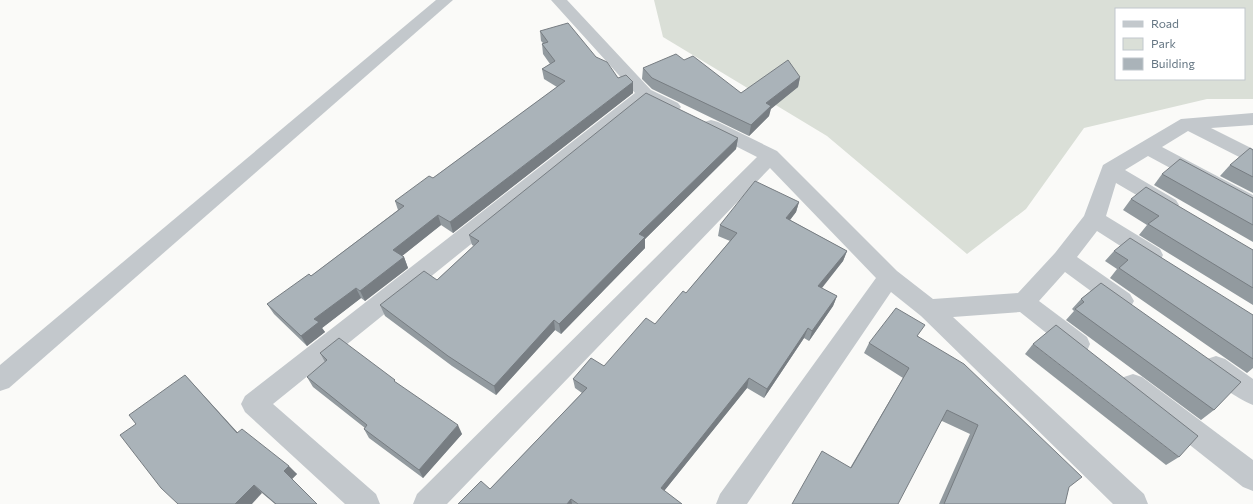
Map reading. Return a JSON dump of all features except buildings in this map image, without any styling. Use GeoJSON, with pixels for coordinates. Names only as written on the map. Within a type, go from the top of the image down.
{"type":"FeatureCollection","features":[{"type":"Feature","properties":{"kind":"street"},"geometry":{"type":"LineString","coordinates":[[0,380],[445,0]]}},
{"type":"Feature","properties":{"kind":"street"},"geometry":{"type":"LineString","coordinates":[[559,0],[645,94],[770,156],[889,277],[929,309],[1134,504]]}},
{"type":"Feature","properties":{"kind":"street"},"geometry":{"type":"LineString","coordinates":[[366,504],[254,404],[645,94]]}},
{"type":"Feature","properties":{"kind":"street"},"geometry":{"type":"LineString","coordinates":[[1024,302],[1063,259],[1094,219],[1110,170],[1188,124],[1253,119]]}},
{"type":"Feature","properties":{"kind":"street"},"geometry":{"type":"LineString","coordinates":[[1188,124],[1253,157]]}},
{"type":"Feature","properties":{"kind":"street"},"geometry":{"type":"LineString","coordinates":[[1149,148],[1253,204]]}},
{"type":"Feature","properties":{"kind":"street"},"geometry":{"type":"LineString","coordinates":[[427,504],[770,156]]}},
{"type":"Feature","properties":{"kind":"street"},"geometry":{"type":"LineString","coordinates":[[1110,170],[1185,215]]}},
{"type":"Feature","properties":{"kind":"street"},"geometry":{"type":"LineString","coordinates":[[1094,219],[1167,264]]}},
{"type":"Feature","properties":{"kind":"street"},"geometry":{"type":"LineString","coordinates":[[1063,259],[1139,313]]}},
{"type":"Feature","properties":{"kind":"street"},"geometry":{"type":"LineString","coordinates":[[730,504],[889,277]]}},
{"type":"Feature","properties":{"kind":"street"},"geometry":{"type":"LineString","coordinates":[[929,309],[1024,302],[1253,477]]}},
{"type":"Feature","properties":{"kind":"street"},"geometry":{"type":"LineString","coordinates":[[1196,353],[1253,393]]}},
{"type":"Feature","properties":{"kind":"green space"},"geometry":{"type":"Polygon","coordinates":[[[654,0],[1253,0],[1253,99],[1207,99],[1084,128],[1026,209],[967,254],[827,136],[663,37],[654,0]]]}}]}
